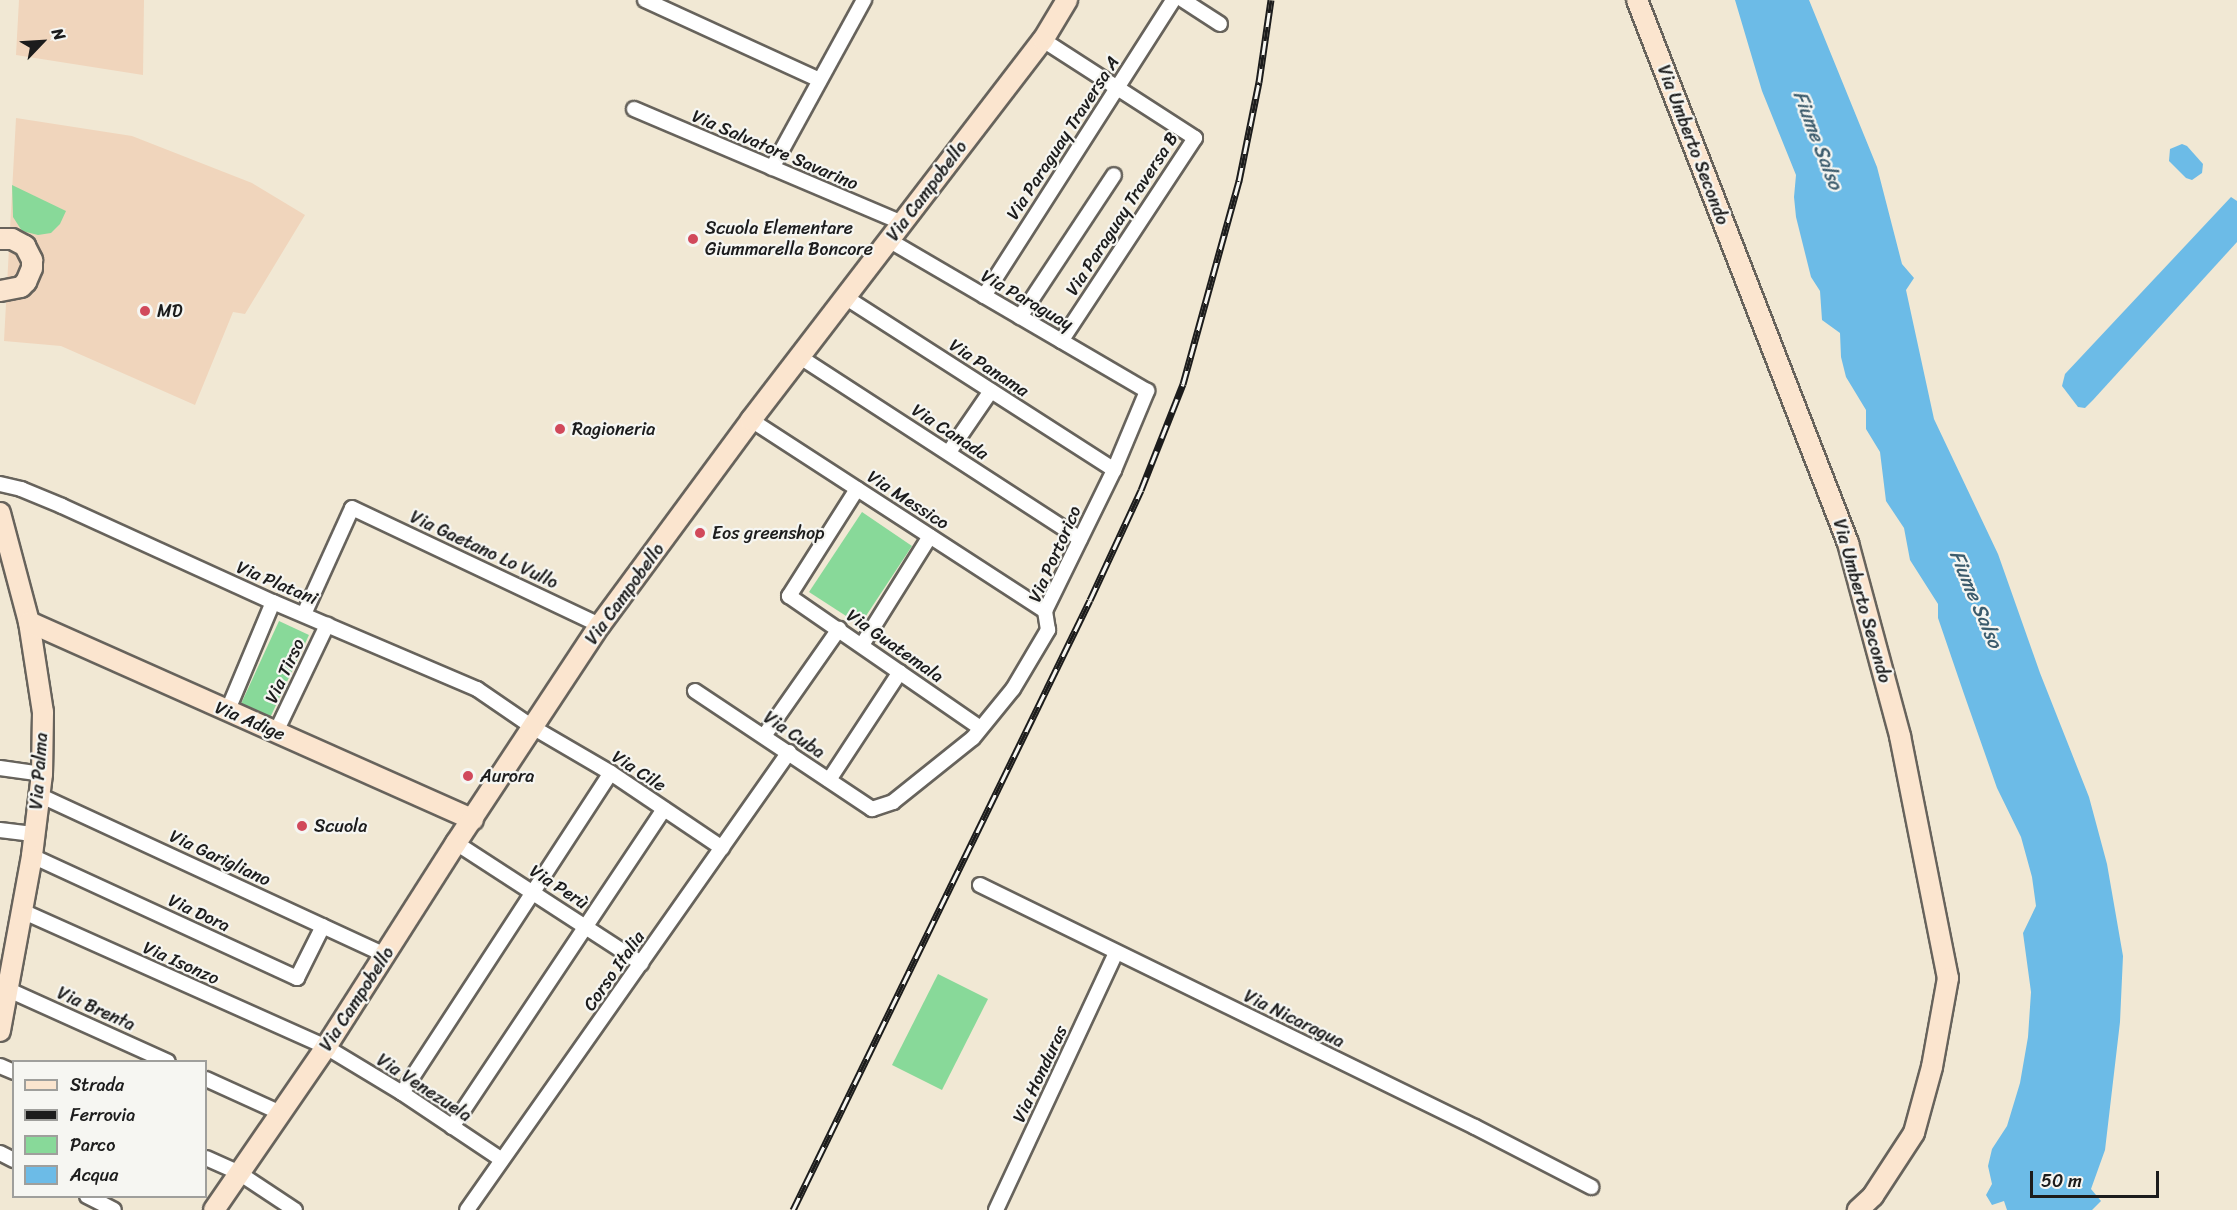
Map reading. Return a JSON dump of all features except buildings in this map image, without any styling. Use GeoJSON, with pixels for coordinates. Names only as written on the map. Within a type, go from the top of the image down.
{"type":"FeatureCollection","features":[{"type":"Feature","properties":{"kind":"main road","name":"Via Campobello"},"geometry":{"type":"LineString","coordinates":[[214,1210],[326,1047],[456,843],[600,626],[751,420],[1043,40],[1067,0]]}},
{"type":"Feature","properties":{"kind":"main road","name":"Via Umberto Secondo"},"geometry":{"type":"LineString","coordinates":[[1637,0],[1848,543],[1900,736],[1948,978],[1932,1067],[1914,1133],[1873,1196],[1858,1210]]}},
{"type":"Feature","properties":{"kind":"main road"},"geometry":{"type":"LineString","coordinates":[[0,239],[12,239],[25,246],[32,260],[32,268],[26,282],[21,287],[0,291]]}},
{"type":"Feature","properties":{"kind":"main road","name":"Via Palma"},"geometry":{"type":"LineString","coordinates":[[0,513],[29,622],[43,712],[42,774],[32,856],[4,987],[0,1031]]}},
{"type":"Feature","properties":{"kind":"main road","name":"Via Adige"},"geometry":{"type":"LineString","coordinates":[[29,622],[473,820]]}},
{"type":"Feature","properties":{"kind":"street"},"geometry":{"type":"LineString","coordinates":[[645,0],[676,6],[820,80]]}},
{"type":"Feature","properties":{"kind":"street"},"geometry":{"type":"LineString","coordinates":[[772,168],[864,0]]}},
{"type":"Feature","properties":{"kind":"street","name":"Via Paraguay Traversa A"},"geometry":{"type":"LineString","coordinates":[[984,296],[1173,0]]}},
{"type":"Feature","properties":{"kind":"street"},"geometry":{"type":"LineString","coordinates":[[1183,0],[1220,24]]}},
{"type":"Feature","properties":{"kind":"street","name":"Via Paraguay Traversa B"},"geometry":{"type":"LineString","coordinates":[[1043,40],[1195,138],[1061,341]]}},
{"type":"Feature","properties":{"kind":"street","name":"Via Salvatore Savarino"},"geometry":{"type":"LineString","coordinates":[[634,109],[903,224]]}},
{"type":"Feature","properties":{"kind":"street"},"geometry":{"type":"LineString","coordinates":[[1020,316],[1114,175]]}},
{"type":"Feature","properties":{"kind":"street","name":"Via Paraguay"},"geometry":{"type":"LineString","coordinates":[[890,240],[1147,391]]}},
{"type":"Feature","properties":{"kind":"street","name":"Via Panama"},"geometry":{"type":"LineString","coordinates":[[845,297],[1114,470]]}},
{"type":"Feature","properties":{"kind":"street","name":"Via Canada"},"geometry":{"type":"LineString","coordinates":[[800,357],[1080,538]]}},
{"type":"Feature","properties":{"kind":"street"},"geometry":{"type":"LineString","coordinates":[[949,452],[991,391]]}},
{"type":"Feature","properties":{"kind":"street","name":"Via Portorico"},"geometry":{"type":"LineString","coordinates":[[872,809],[893,802],[972,738],[1013,689],[1048,630],[1045,611],[1114,470],[1147,391]]}},
{"type":"Feature","properties":{"kind":"street","name":"Via Messico"},"geometry":{"type":"LineString","coordinates":[[751,420],[1045,611]]}},
{"type":"Feature","properties":{"kind":"street","name":"Via Platani"},"geometry":{"type":"LineString","coordinates":[[0,484],[21,489],[62,506],[273,602],[477,689],[534,728]]}},
{"type":"Feature","properties":{"kind":"street","name":"Via Guatemala"},"geometry":{"type":"LineString","coordinates":[[857,489],[789,596],[980,728]]}},
{"type":"Feature","properties":{"kind":"street","name":"Via Gaetano Lo Vullo"},"geometry":{"type":"LineString","coordinates":[[304,615],[352,508],[600,626]]}},
{"type":"Feature","properties":{"kind":"street"},"geometry":{"type":"LineString","coordinates":[[862,645],[930,536]]}},
{"type":"Feature","properties":{"kind":"street","name":"Via Tirso"},"geometry":{"type":"LineString","coordinates":[[227,712],[273,602]]}},
{"type":"Feature","properties":{"kind":"street","name":"Via Tirso"},"geometry":{"type":"LineString","coordinates":[[276,732],[327,625]]}},
{"type":"Feature","properties":{"kind":"street"},"geometry":{"type":"LineString","coordinates":[[765,736],[839,629]]}},
{"type":"Feature","properties":{"kind":"street"},"geometry":{"type":"LineString","coordinates":[[829,780],[900,672]]}},
{"type":"Feature","properties":{"kind":"street","name":"Via Cuba"},"geometry":{"type":"LineString","coordinates":[[695,691],[872,809]]}},
{"type":"Feature","properties":{"kind":"street","name":"Via Cile"},"geometry":{"type":"LineString","coordinates":[[534,728],[611,773],[722,848]]}},
{"type":"Feature","properties":{"kind":"street","name":"Corso Italia"},"geometry":{"type":"LineString","coordinates":[[467,1210],[789,752]]}},
{"type":"Feature","properties":{"kind":"street"},"geometry":{"type":"LineString","coordinates":[[0,768],[42,774]]}},
{"type":"Feature","properties":{"kind":"street"},"geometry":{"type":"LineString","coordinates":[[402,1093],[611,773]]}},
{"type":"Feature","properties":{"kind":"street","name":"Via Garigliano"},"geometry":{"type":"LineString","coordinates":[[39,795],[386,955]]}},
{"type":"Feature","properties":{"kind":"street"},"geometry":{"type":"LineString","coordinates":[[452,1127],[664,809]]}},
{"type":"Feature","properties":{"kind":"street"},"geometry":{"type":"LineString","coordinates":[[0,830],[33,834]]}},
{"type":"Feature","properties":{"kind":"street","name":"Via Perù"},"geometry":{"type":"LineString","coordinates":[[456,843],[641,963]]}},
{"type":"Feature","properties":{"kind":"street","name":"Via Dora"},"geometry":{"type":"LineString","coordinates":[[32,856],[297,978],[323,926]]}},
{"type":"Feature","properties":{"kind":"street","name":"Via Nicaragua"},"geometry":{"type":"LineString","coordinates":[[980,885],[1475,1127],[1591,1187]]}},
{"type":"Feature","properties":{"kind":"street","name":"Via Isonzo"},"geometry":{"type":"LineString","coordinates":[[22,911],[326,1047]]}},
{"type":"Feature","properties":{"kind":"street","name":"Via Honduras"},"geometry":{"type":"LineString","coordinates":[[996,1210],[1116,952]]}},
{"type":"Feature","properties":{"kind":"street","name":"Via Brenta"},"geometry":{"type":"LineString","coordinates":[[4,987],[164,1060]]}},
{"type":"Feature","properties":{"kind":"street","name":"Via Venezuela"},"geometry":{"type":"LineString","coordinates":[[326,1047],[402,1093],[502,1160]]}},
{"type":"Feature","properties":{"kind":"street"},"geometry":{"type":"LineString","coordinates":[[207,1078],[281,1113]]}},
{"type":"Feature","properties":{"kind":"street"},"geometry":{"type":"LineString","coordinates":[[207,1158],[239,1173],[295,1210]]}},
{"type":"Feature","properties":{"kind":"street"},"geometry":{"type":"LineString","coordinates":[[89,1198],[114,1210]]}},
{"type":"Feature","properties":{"kind":"shaded area"},"geometry":{"type":"Polygon","coordinates":[[[19,0],[144,0],[143,75],[16,55],[19,0]]]}},
{"type":"Feature","properties":{"kind":"shaded area"},"geometry":{"type":"Polygon","coordinates":[[[16,118],[132,136],[252,183],[305,215],[245,314],[233,312],[195,405],[61,346],[4,341],[16,118]]]}},
{"type":"Feature","properties":{"kind":"green space"},"geometry":{"type":"Polygon","coordinates":[[[12,185],[66,211],[60,224],[51,233],[38,235],[22,231],[13,217],[12,185]]]}},
{"type":"Feature","properties":{"kind":"green space"},"geometry":{"type":"Polygon","coordinates":[[[862,512],[912,546],[860,625],[809,592],[862,512]]]}},
{"type":"Feature","properties":{"kind":"green space"},"geometry":{"type":"Polygon","coordinates":[[[279,621],[309,635],[269,720],[240,706],[279,621]]]}},
{"type":"Feature","properties":{"kind":"green space"},"geometry":{"type":"Polygon","coordinates":[[[938,974],[988,999],[942,1090],[892,1065],[938,974]]]}},
{"type":"Feature","properties":{"kind":"water","name":"Fiume Salso"},"geometry":{"type":"Polygon","coordinates":[[[1735,0],[1809,0],[1877,167],[1902,264],[1914,278],[1906,290],[1934,419],[1998,554],[2040,673],[2089,797],[2107,864],[2123,956],[2120,1022],[2105,1150],[2091,1189],[2101,1201],[2092,1210],[2007,1210],[2004,1201],[1992,1205],[1986,1195],[1992,1184],[1988,1166],[1992,1149],[2007,1126],[2020,1083],[2028,1037],[2031,992],[2023,933],[2036,906],[2032,877],[2021,837],[1997,788],[1964,694],[1938,618],[1938,604],[1910,560],[1904,528],[1886,501],[1880,452],[1866,429],[1866,410],[1846,377],[1841,357],[1840,333],[1822,320],[1820,291],[1811,277],[1796,217],[1794,197],[1796,175],[1762,91],[1735,0]]]}},
{"type":"Feature","properties":{"kind":"water"},"geometry":{"type":"Polygon","coordinates":[[[2182,144],[2187,146],[2203,164],[2202,173],[2192,180],[2186,178],[2169,161],[2170,149],[2182,144]]]}},
{"type":"Feature","properties":{"kind":"water"},"geometry":{"type":"Polygon","coordinates":[[[2231,197],[2237,201],[2237,242],[2093,400],[2085,408],[2078,407],[2062,386],[2065,374],[2231,197]]]}},
{"type":"Feature","properties":{"kind":"railway"},"geometry":{"type":"LineString","coordinates":[[793,1210],[1090,600],[1141,490],[1183,384],[1239,181],[1259,82],[1271,0]]}},
{"type":"Feature","properties":{"kind":"place","name":"Scuola Elementare Giummarella Boncore"},"geometry":{"type":"Point","coordinates":[693,239]}},
{"type":"Feature","properties":{"kind":"place","name":"MD"},"geometry":{"type":"Point","coordinates":[145,311]}},
{"type":"Feature","properties":{"kind":"place","name":"Ragioneria"},"geometry":{"type":"Point","coordinates":[560,429]}},
{"type":"Feature","properties":{"kind":"place","name":"Eos greenshop"},"geometry":{"type":"Point","coordinates":[700,533]}},
{"type":"Feature","properties":{"kind":"place","name":"Aurora"},"geometry":{"type":"Point","coordinates":[468,776]}},
{"type":"Feature","properties":{"kind":"place","name":"Scuola"},"geometry":{"type":"Point","coordinates":[302,826]}}]}
